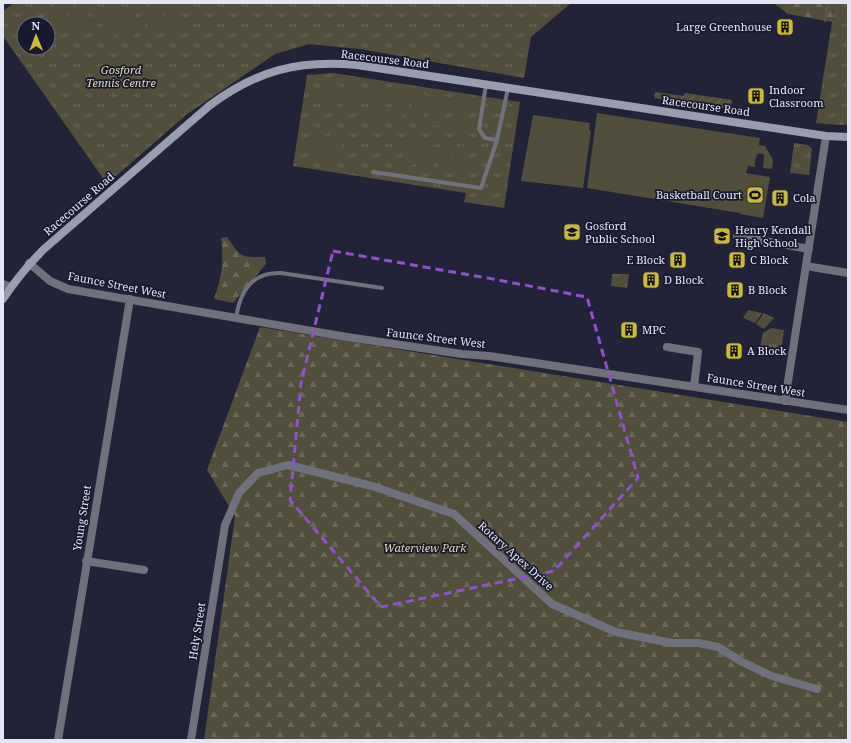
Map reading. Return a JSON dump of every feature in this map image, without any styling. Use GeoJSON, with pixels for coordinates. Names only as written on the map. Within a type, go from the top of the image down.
{"type":"FeatureCollection","features":[{"type":"Feature","properties":{"kind":"main road","name":"Racecourse Road"},"geometry":{"type":"LineString","coordinates":[[3,299],[7,286],[29,263],[209,106],[232,90],[258,76],[297,66],[340,63],[508,87],[826,136],[848,137]]}},
{"type":"Feature","properties":{"kind":"street"},"geometry":{"type":"LineString","coordinates":[[785,401],[826,136]]}},
{"type":"Feature","properties":{"kind":"street"},"geometry":{"type":"LineString","coordinates":[[737,236],[809,249]]}},
{"type":"Feature","properties":{"kind":"street","name":"Faunce Street West"},"geometry":{"type":"LineString","coordinates":[[29,263],[44,277],[68,289],[355,338],[462,354],[489,356],[848,410]]}},
{"type":"Feature","properties":{"kind":"street"},"geometry":{"type":"LineString","coordinates":[[806,266],[848,273]]}},
{"type":"Feature","properties":{"kind":"street","name":"Young Street"},"geometry":{"type":"LineString","coordinates":[[58,740],[86,561],[130,299]]}},
{"type":"Feature","properties":{"kind":"street"},"geometry":{"type":"LineString","coordinates":[[667,347],[698,352],[694,387]]}},
{"type":"Feature","properties":{"kind":"street","name":"Rotary Apex Drive"},"geometry":{"type":"LineString","coordinates":[[225,525],[239,493],[258,473],[288,465],[372,486],[454,514],[552,604],[616,632],[671,643],[698,643],[718,647],[742,662],[772,676],[817,689]]}},
{"type":"Feature","properties":{"kind":"street","name":"Hely Street"},"geometry":{"type":"LineString","coordinates":[[191,740],[225,525]]}},
{"type":"Feature","properties":{"kind":"street"},"geometry":{"type":"LineString","coordinates":[[86,561],[144,570]]}},
{"type":"Feature","properties":{"kind":"lane"},"geometry":{"type":"LineString","coordinates":[[486,84],[479,129],[485,138],[497,140]]}},
{"type":"Feature","properties":{"kind":"lane"},"geometry":{"type":"LineString","coordinates":[[373,172],[481,188],[497,140],[508,87]]}},
{"type":"Feature","properties":{"kind":"lane"},"geometry":{"type":"LineString","coordinates":[[236,318],[238,303],[246,290],[255,280],[268,274],[281,273],[382,288]]}},
{"type":"Feature","properties":{"kind":"highlighted area"},"geometry":{"type":"Polygon","coordinates":[[[333,251],[587,297],[638,478],[554,571],[381,607],[290,500],[301,383],[333,251]]]}},
{"type":"Feature","properties":{"kind":"green space","name":"Gosford Tennis Centre"},"geometry":{"type":"Polygon","coordinates":[[[14,3],[571,3],[531,37],[524,78],[360,49],[309,44],[275,54],[186,115],[107,184],[17,56],[56,56],[56,16],[16,16],[16,54],[3,36],[3,11],[14,3]]]}},
{"type":"Feature","properties":{"kind":"green space"},"geometry":{"type":"Polygon","coordinates":[[[55,3],[68,3],[64,30],[56,29],[56,16],[53,16],[55,3]]]}},
{"type":"Feature","properties":{"kind":"green space"},"geometry":{"type":"Polygon","coordinates":[[[77,3],[90,5],[86,34],[73,31],[77,3]]]}},
{"type":"Feature","properties":{"kind":"green space"},"geometry":{"type":"Polygon","coordinates":[[[151,3],[165,3],[161,31],[147,29],[151,3]]]}},
{"type":"Feature","properties":{"kind":"green space"},"geometry":{"type":"Polygon","coordinates":[[[774,3],[835,3],[832,22],[788,14],[774,3]]]}},
{"type":"Feature","properties":{"kind":"green space"},"geometry":{"type":"Polygon","coordinates":[[[835,3],[848,3],[848,125],[816,123],[835,3]]]}},
{"type":"Feature","properties":{"kind":"green space"},"geometry":{"type":"Polygon","coordinates":[[[170,4],[183,6],[179,33],[166,32],[170,4]]]}},
{"type":"Feature","properties":{"kind":"green space"},"geometry":{"type":"Polygon","coordinates":[[[105,9],[118,11],[114,39],[101,37],[105,9]]]}},
{"type":"Feature","properties":{"kind":"green space"},"geometry":{"type":"Polygon","coordinates":[[[123,12],[136,14],[133,42],[120,40],[123,12]]]}},
{"type":"Feature","properties":{"kind":"green space"},"geometry":{"type":"Polygon","coordinates":[[[333,73],[520,102],[504,208],[464,202],[466,193],[293,166],[307,75],[333,73]]]}},
{"type":"Feature","properties":{"kind":"green space"},"geometry":{"type":"Polygon","coordinates":[[[326,83],[339,85],[335,113],[322,111],[326,83]]]}},
{"type":"Feature","properties":{"kind":"green space"},"geometry":{"type":"Polygon","coordinates":[[[346,84],[361,86],[357,114],[342,112],[346,84]]]}},
{"type":"Feature","properties":{"kind":"green space"},"geometry":{"type":"Polygon","coordinates":[[[374,88],[387,89],[383,118],[370,116],[374,88]]]}},
{"type":"Feature","properties":{"kind":"green space"},"geometry":{"type":"Polygon","coordinates":[[[394,91],[407,92],[402,120],[390,118],[394,91]]]}},
{"type":"Feature","properties":{"kind":"green space"},"geometry":{"type":"Polygon","coordinates":[[[655,92],[684,96],[685,93],[732,100],[731,109],[654,98],[655,92]]]}},
{"type":"Feature","properties":{"kind":"green space"},"geometry":{"type":"Polygon","coordinates":[[[413,94],[426,95],[422,123],[409,122],[413,94]]]}},
{"type":"Feature","properties":{"kind":"green space"},"geometry":{"type":"Polygon","coordinates":[[[435,96],[448,98],[444,127],[431,125],[435,96]]]}},
{"type":"Feature","properties":{"kind":"green space"},"geometry":{"type":"Polygon","coordinates":[[[456,100],[469,102],[465,130],[452,129],[456,100]]]}},
{"type":"Feature","properties":{"kind":"green space"},"geometry":{"type":"Polygon","coordinates":[[[848,106],[848,125],[823,124],[848,106]]]}},
{"type":"Feature","properties":{"kind":"green space"},"geometry":{"type":"Polygon","coordinates":[[[597,113],[760,138],[759,145],[765,146],[773,160],[772,169],[763,168],[764,154],[757,154],[755,159],[755,167],[748,166],[746,173],[770,177],[763,218],[587,188],[597,113]]]}},
{"type":"Feature","properties":{"kind":"green space"},"geometry":{"type":"Polygon","coordinates":[[[533,115],[590,123],[589,129],[591,131],[583,188],[521,181],[533,115]]]}},
{"type":"Feature","properties":{"kind":"green space"},"geometry":{"type":"Polygon","coordinates":[[[311,126],[325,128],[320,156],[307,154],[311,126]]]}},
{"type":"Feature","properties":{"kind":"green space"},"geometry":{"type":"Polygon","coordinates":[[[331,129],[344,131],[339,159],[326,157],[331,129]]]}},
{"type":"Feature","properties":{"kind":"green space"},"geometry":{"type":"Polygon","coordinates":[[[405,137],[417,139],[413,166],[401,165],[405,137]]]}},
{"type":"Feature","properties":{"kind":"green space"},"geometry":{"type":"Polygon","coordinates":[[[422,140],[435,141],[431,170],[419,168],[422,140]]]}},
{"type":"Feature","properties":{"kind":"green space"},"geometry":{"type":"Polygon","coordinates":[[[441,142],[453,144],[449,173],[437,171],[441,142]]]}},
{"type":"Feature","properties":{"kind":"green space"},"geometry":{"type":"Polygon","coordinates":[[[794,143],[808,145],[812,149],[809,175],[790,173],[794,143]]]}},
{"type":"Feature","properties":{"kind":"green space"},"geometry":{"type":"Polygon","coordinates":[[[459,145],[471,147],[466,175],[454,173],[459,145]]]}},
{"type":"Feature","properties":{"kind":"green space"},"geometry":{"type":"Polygon","coordinates":[[[227,237],[239,253],[250,257],[265,257],[266,264],[233,303],[214,299],[222,269],[221,238],[227,237]]]}},
{"type":"Feature","properties":{"kind":"green space"},"geometry":{"type":"Polygon","coordinates":[[[612,274],[629,274],[627,288],[611,286],[612,274]]]}},
{"type":"Feature","properties":{"kind":"green space"},"geometry":{"type":"Polygon","coordinates":[[[748,310],[762,313],[755,323],[743,318],[748,310]]]}},
{"type":"Feature","properties":{"kind":"green space"},"geometry":{"type":"Polygon","coordinates":[[[764,313],[774,318],[764,329],[756,324],[764,313]]]}},
{"type":"Feature","properties":{"kind":"green space","name":"Waterview Park"},"geometry":{"type":"Polygon","coordinates":[[[260,327],[848,422],[848,740],[204,740],[235,516],[207,470],[260,327]]]}},
{"type":"Feature","properties":{"kind":"green space"},"geometry":{"type":"Polygon","coordinates":[[[771,328],[784,330],[781,352],[760,347],[763,333],[771,328]]]}},
{"type":"Feature","properties":{"kind":"waterway"},"geometry":{"type":"LineString","coordinates":[[825,21],[828,3]]}},
{"type":"Feature","properties":{"kind":"place","name":"Large Greenhouse"},"geometry":{"type":"Point","coordinates":[785,27]}},
{"type":"Feature","properties":{"kind":"place","name":"Indoor Classroom"},"geometry":{"type":"Point","coordinates":[756,96]}},
{"type":"Feature","properties":{"kind":"place","name":"Basketball Court"},"geometry":{"type":"Point","coordinates":[755,195]}},
{"type":"Feature","properties":{"kind":"place","name":"Cola"},"geometry":{"type":"Point","coordinates":[780,198]}},
{"type":"Feature","properties":{"kind":"place","name":"Gosford Public School"},"geometry":{"type":"Point","coordinates":[572,232]}},
{"type":"Feature","properties":{"kind":"place","name":"Henry Kendall High School"},"geometry":{"type":"Point","coordinates":[722,236]}},
{"type":"Feature","properties":{"kind":"place","name":"E Block"},"geometry":{"type":"Point","coordinates":[678,260]}},
{"type":"Feature","properties":{"kind":"place","name":"C Block"},"geometry":{"type":"Point","coordinates":[737,260]}},
{"type":"Feature","properties":{"kind":"place","name":"D Block"},"geometry":{"type":"Point","coordinates":[651,280]}},
{"type":"Feature","properties":{"kind":"place","name":"B Block"},"geometry":{"type":"Point","coordinates":[735,290]}},
{"type":"Feature","properties":{"kind":"place","name":"MPC"},"geometry":{"type":"Point","coordinates":[629,330]}},
{"type":"Feature","properties":{"kind":"place","name":"A Block"},"geometry":{"type":"Point","coordinates":[734,351]}}]}
